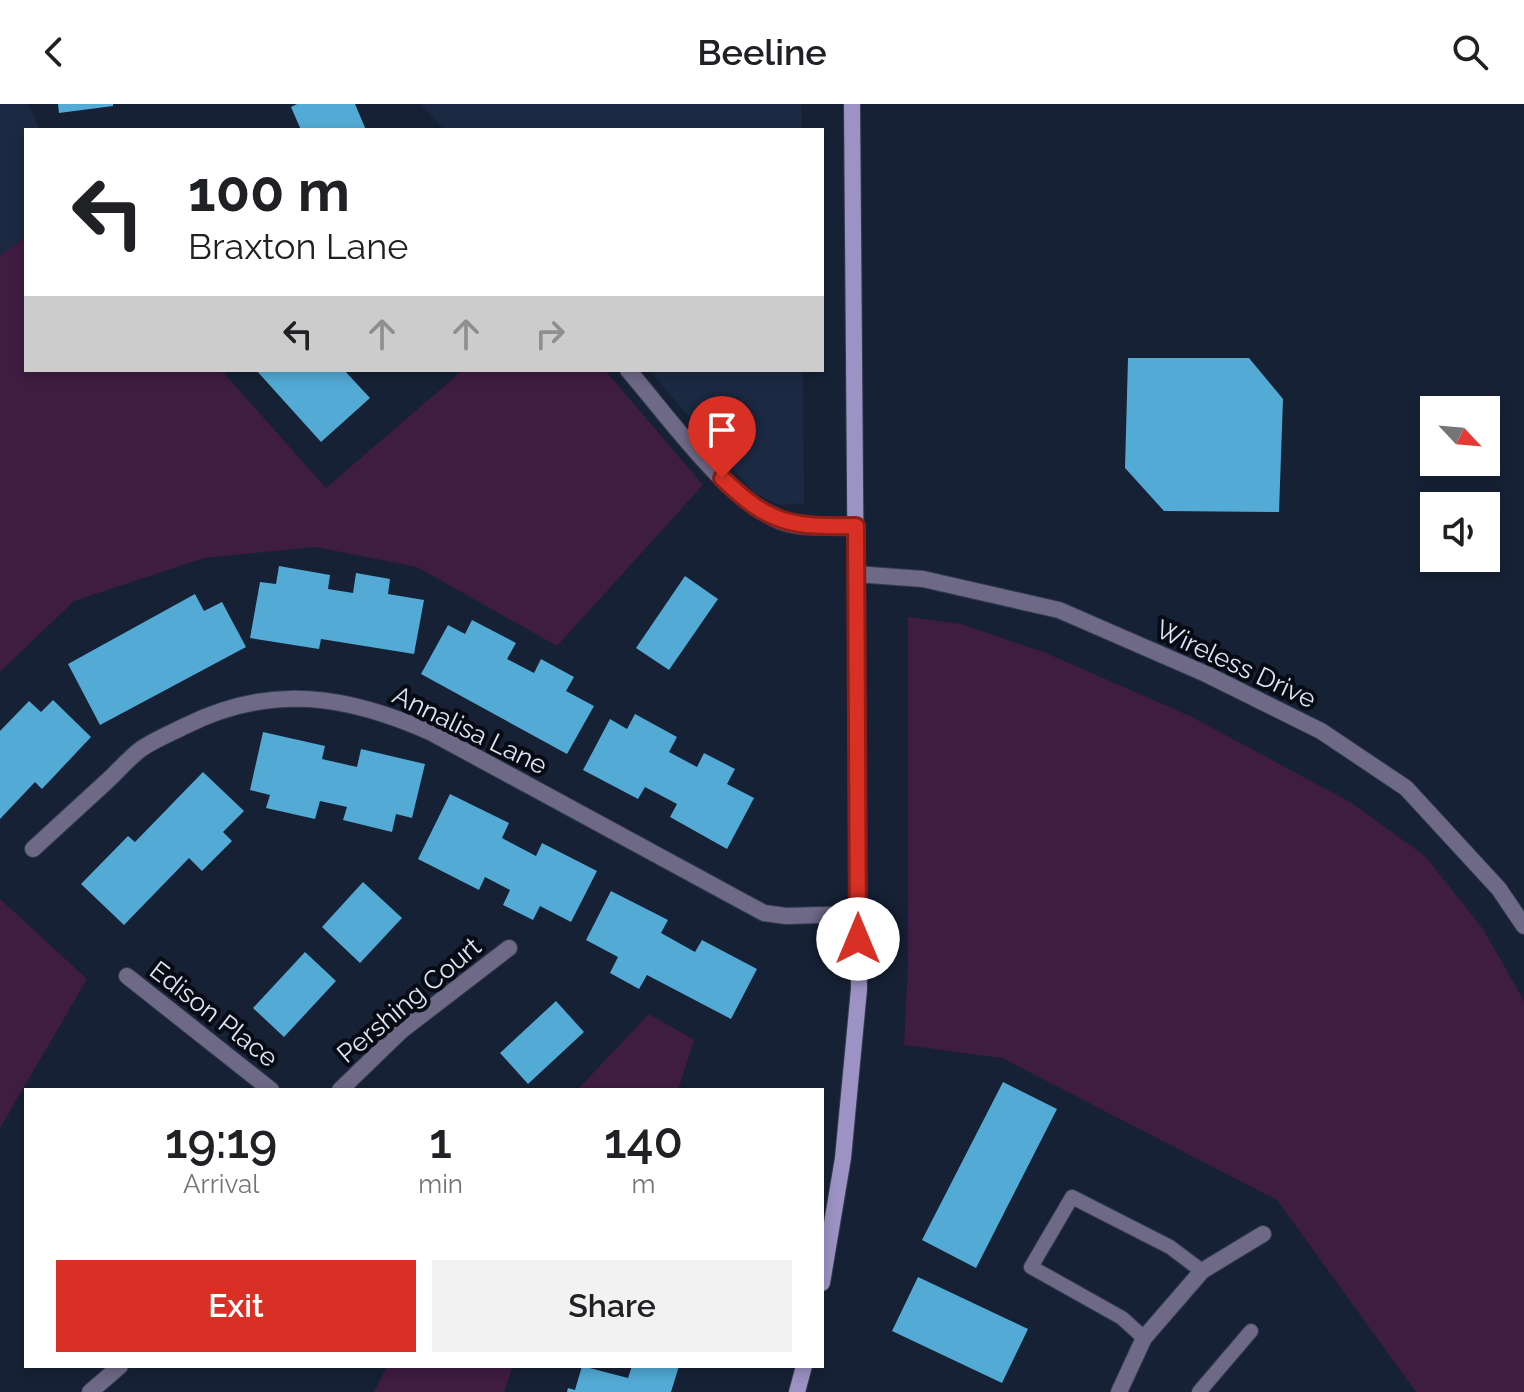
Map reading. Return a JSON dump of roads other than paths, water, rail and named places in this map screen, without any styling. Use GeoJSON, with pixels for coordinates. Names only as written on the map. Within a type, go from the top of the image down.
{"type":"FeatureCollection","features":[{"type":"Feature","properties":{"kind":"main road"},"geometry":{"type":"LineString","coordinates":[[824,1271],[843,1158],[859,989],[852,104]]}},
{"type":"Feature","properties":{"kind":"main road"},"geometry":{"type":"LineString","coordinates":[[797,1392],[803,1368]]}},
{"type":"Feature","properties":{"kind":"street"},"geometry":{"type":"LineString","coordinates":[[630,372],[710,465],[761,511],[784,522],[805,526],[856,526]]}},
{"type":"Feature","properties":{"kind":"street","name":"Wireless Drive"},"geometry":{"type":"LineString","coordinates":[[856,574],[923,579],[1059,610],[1206,674],[1321,731],[1406,788],[1499,889],[1524,926]]}},
{"type":"Feature","properties":{"kind":"street","name":"Annalisa Lane"},"geometry":{"type":"LineString","coordinates":[[33,849],[142,749],[213,712],[284,698],[318,697],[393,715],[432,733],[764,913],[786,916],[858,914]]}},
{"type":"Feature","properties":{"kind":"street","name":"Pershing Court"},"geometry":{"type":"LineString","coordinates":[[342,1088],[401,1031],[509,948]]}},
{"type":"Feature","properties":{"kind":"street","name":"Edison Place"},"geometry":{"type":"LineString","coordinates":[[127,976],[268,1088]]}},
{"type":"Feature","properties":{"kind":"street"},"geometry":{"type":"LineString","coordinates":[[1119,1392],[1144,1338],[1202,1271],[1263,1234]]}},
{"type":"Feature","properties":{"kind":"street"},"geometry":{"type":"LineString","coordinates":[[90,1392],[118,1368]]}},
{"type":"Feature","properties":{"kind":"lane"},"geometry":{"type":"LineString","coordinates":[[1144,1338],[1122,1318],[1031,1267],[1072,1197],[1170,1247],[1202,1271]]}},
{"type":"Feature","properties":{"kind":"lane"},"geometry":{"type":"LineString","coordinates":[[1199,1392],[1251,1331]]}}]}
